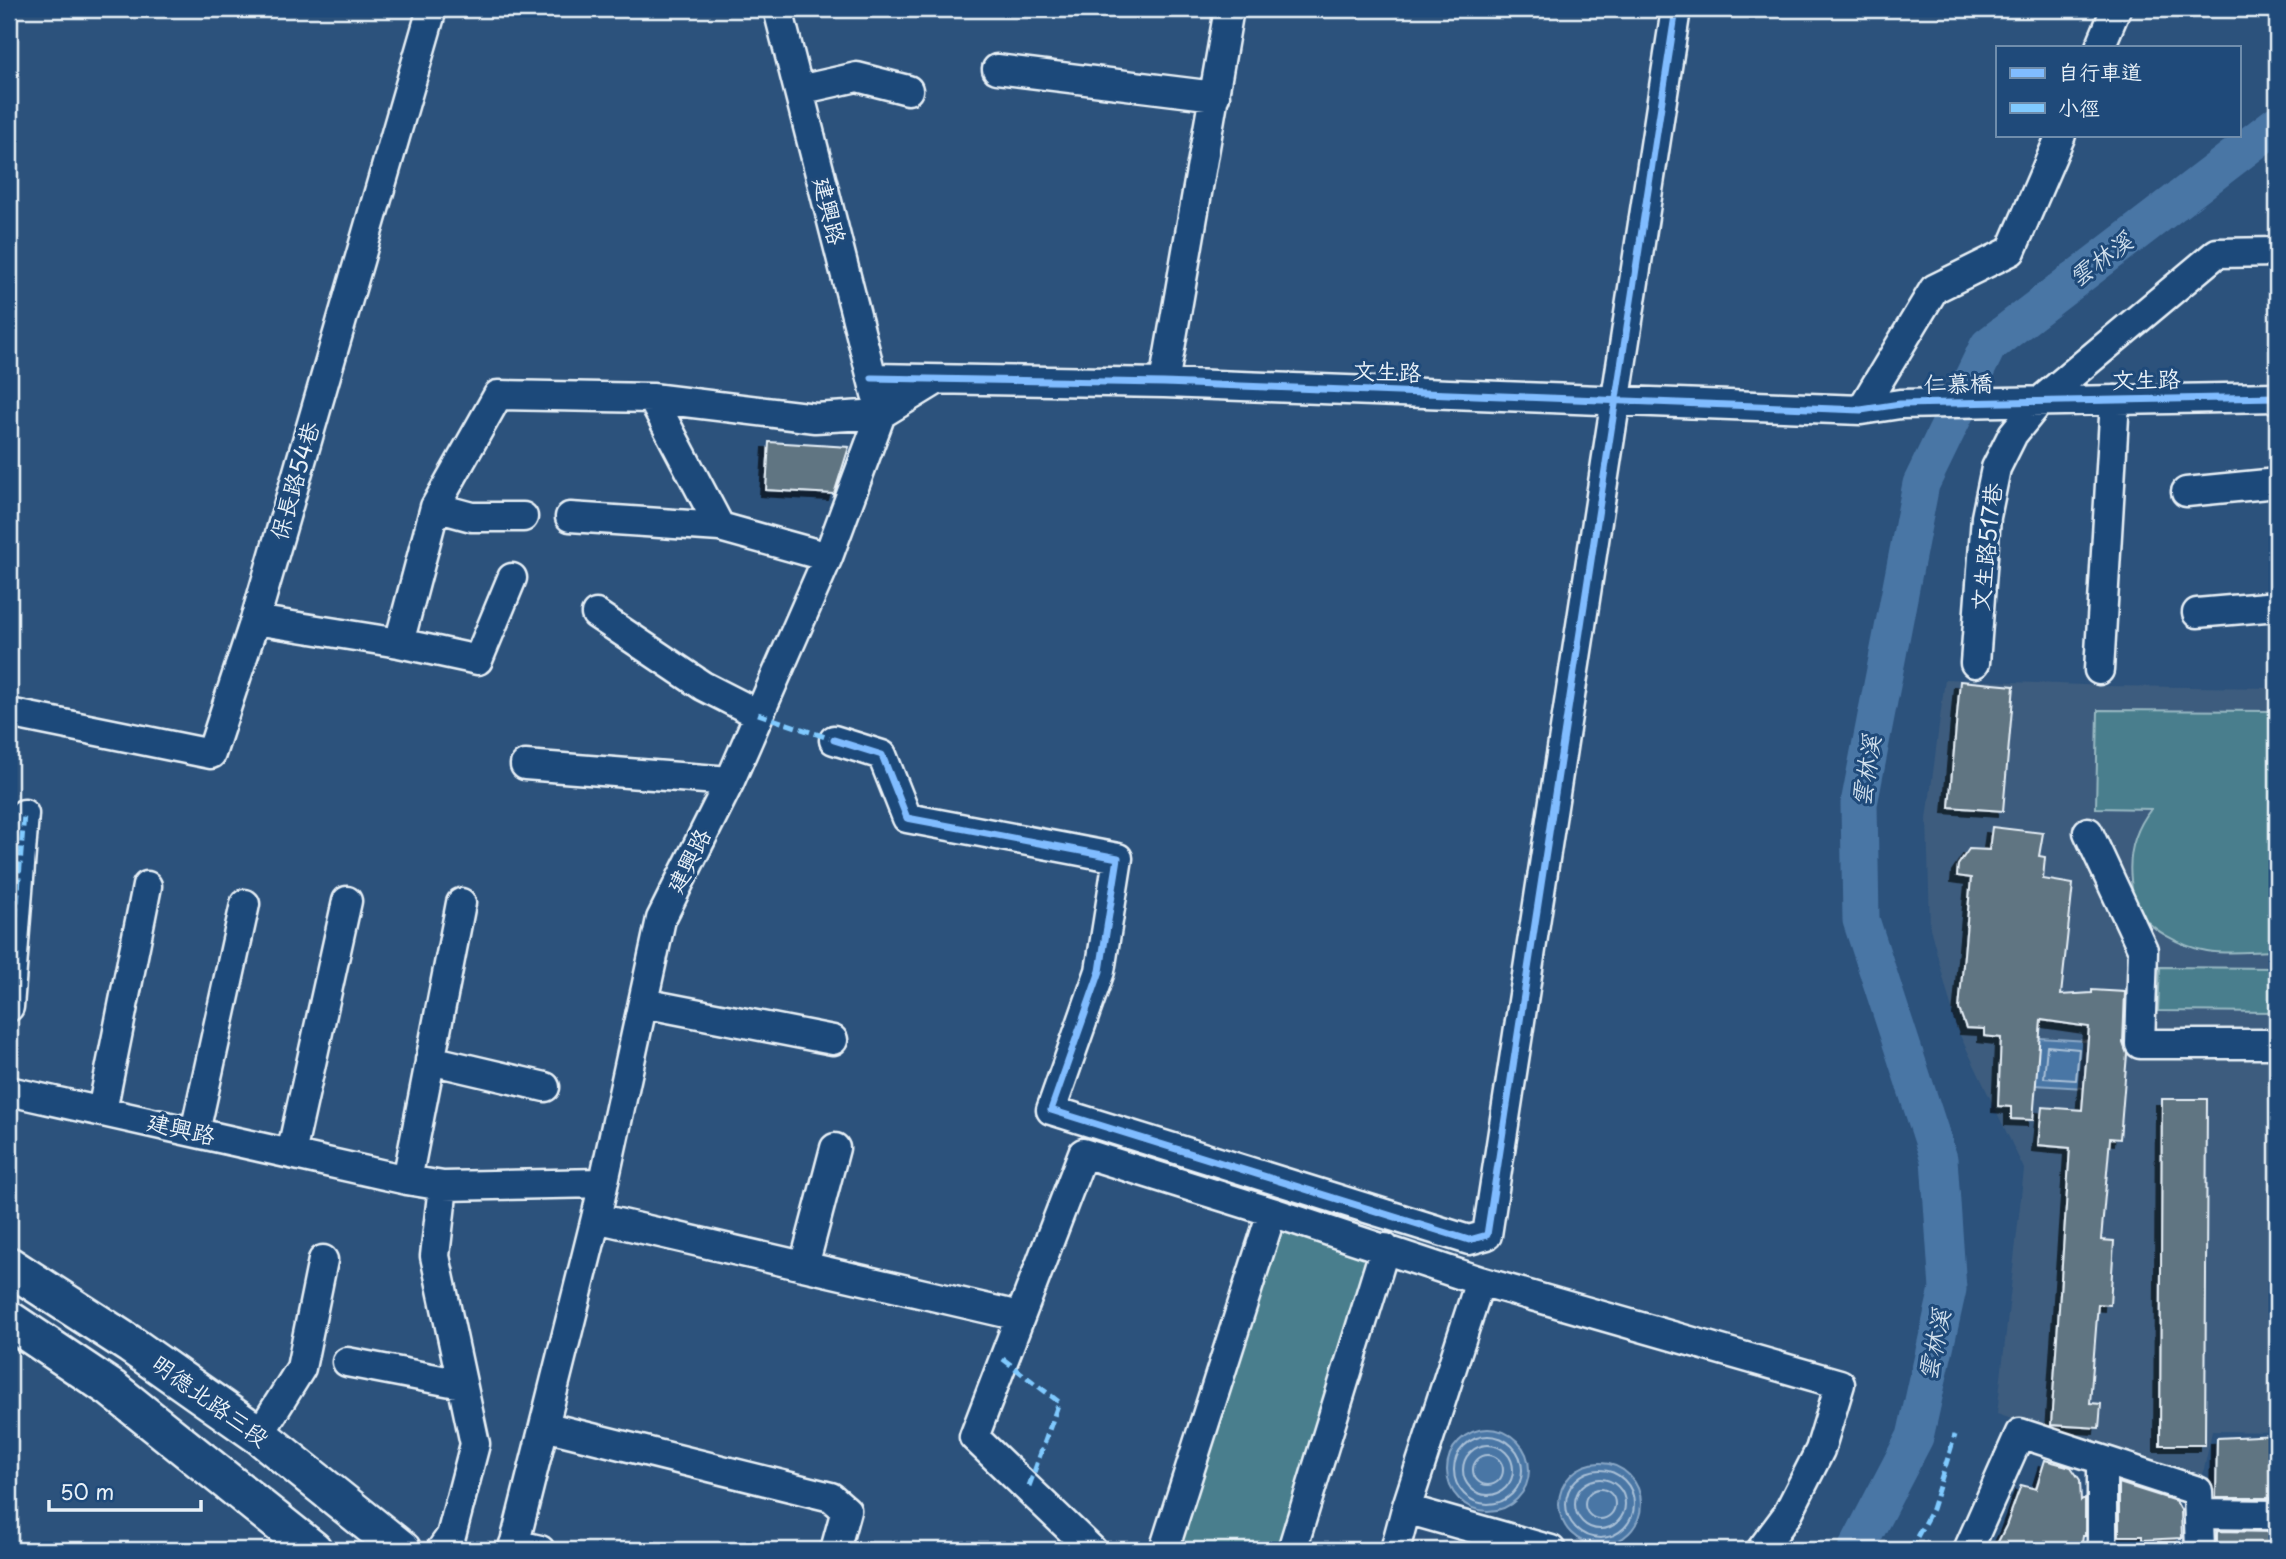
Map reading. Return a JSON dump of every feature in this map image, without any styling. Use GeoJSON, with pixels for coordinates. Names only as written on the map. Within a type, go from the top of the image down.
{"type":"FeatureCollection","features":[{"type":"Feature","properties":{"kind":"main road","name":"明德北路三段"},"geometry":{"type":"LineString","coordinates":[[9,1266],[131,1345],[259,1435],[402,1550]]}},
{"type":"Feature","properties":{"kind":"main road"},"geometry":{"type":"LineString","coordinates":[[9,1320],[112,1389],[313,1550]]}},
{"type":"Feature","properties":{"kind":"street","name":"保長路54巷"},"geometry":{"type":"LineString","coordinates":[[9,713],[211,754],[255,620],[432,9]]}},
{"type":"Feature","properties":{"kind":"street","name":"建興路"},"geometry":{"type":"LineString","coordinates":[[522,1548],[544,1426],[596,1218],[661,919],[730,780],[828,557],[881,414],[778,9]]}},
{"type":"Feature","properties":{"kind":"street"},"geometry":{"type":"LineString","coordinates":[[1164,383],[1228,9]]}},
{"type":"Feature","properties":{"kind":"street"},"geometry":{"type":"LineString","coordinates":[[834,740],[882,755],[907,818],[1118,858],[1100,971],[1051,1110],[1469,1240],[1487,1236],[1676,9]]}},
{"type":"Feature","properties":{"kind":"street"},"geometry":{"type":"LineString","coordinates":[[2100,46],[2116,9]]}},
{"type":"Feature","properties":{"kind":"street"},"geometry":{"type":"LineString","coordinates":[[997,69],[1215,96]]}},
{"type":"Feature","properties":{"kind":"street"},"geometry":{"type":"LineString","coordinates":[[799,90],[857,77],[908,90]]}},
{"type":"Feature","properties":{"kind":"street"},"geometry":{"type":"LineString","coordinates":[[1860,410],[1934,289],[2011,251],[2061,136]]}},
{"type":"Feature","properties":{"kind":"street","name":"文生路517巷"},"geometry":{"type":"LineString","coordinates":[[1975,663],[1986,517],[1996,468],[2028,402],[2217,253],[2277,252]]}},
{"type":"Feature","properties":{"kind":"street","name":"文生路"},"geometry":{"type":"LineString","coordinates":[[872,378],[1164,383],[1860,410],[1900,404]]}},
{"type":"Feature","properties":{"kind":"street"},"geometry":{"type":"LineString","coordinates":[[399,643],[435,507],[498,395],[652,398],[815,418],[881,414],[935,381]]}},
{"type":"Feature","properties":{"kind":"street","name":"文生路"},"geometry":{"type":"LineString","coordinates":[[2028,402],[2277,397]]}},
{"type":"Feature","properties":{"kind":"street"},"geometry":{"type":"LineString","coordinates":[[652,398],[720,527]]}},
{"type":"Feature","properties":{"kind":"street"},"geometry":{"type":"LineString","coordinates":[[2099,670],[2115,400]]}},
{"type":"Feature","properties":{"kind":"street","name":"仁慕橋"},"geometry":{"type":"LineString","coordinates":[[1900,404],[2028,402]]}},
{"type":"Feature","properties":{"kind":"street"},"geometry":{"type":"LineString","coordinates":[[2186,492],[2277,483]]}},
{"type":"Feature","properties":{"kind":"street"},"geometry":{"type":"LineString","coordinates":[[435,507],[472,517],[523,517]]}},
{"type":"Feature","properties":{"kind":"street"},"geometry":{"type":"LineString","coordinates":[[569,517],[720,527],[828,557]]}},
{"type":"Feature","properties":{"kind":"street"},"geometry":{"type":"LineString","coordinates":[[255,620],[399,643],[478,660],[512,578]]}},
{"type":"Feature","properties":{"kind":"street"},"geometry":{"type":"LineString","coordinates":[[2197,613],[2277,606]]}},
{"type":"Feature","properties":{"kind":"street"},"geometry":{"type":"LineString","coordinates":[[596,614],[703,686],[758,714]]}},
{"type":"Feature","properties":{"kind":"street"},"geometry":{"type":"LineString","coordinates":[[525,765],[730,780]]}},
{"type":"Feature","properties":{"kind":"street"},"geometry":{"type":"LineString","coordinates":[[9,1007],[24,814]]}},
{"type":"Feature","properties":{"kind":"street"},"geometry":{"type":"LineString","coordinates":[[2088,832],[2143,950],[2140,1044],[2277,1044]]}},
{"type":"Feature","properties":{"kind":"street"},"geometry":{"type":"LineString","coordinates":[[102,1111],[148,886]]}},
{"type":"Feature","properties":{"kind":"street"},"geometry":{"type":"LineString","coordinates":[[291,1154],[347,901]]}},
{"type":"Feature","properties":{"kind":"street"},"geometry":{"type":"LineString","coordinates":[[407,1180],[461,903]]}},
{"type":"Feature","properties":{"kind":"street"},"geometry":{"type":"LineString","coordinates":[[195,1132],[245,904]]}},
{"type":"Feature","properties":{"kind":"street"},"geometry":{"type":"LineString","coordinates":[[643,1003],[833,1040]]}},
{"type":"Feature","properties":{"kind":"street"},"geometry":{"type":"LineString","coordinates":[[430,1060],[545,1087]]}},
{"type":"Feature","properties":{"kind":"street","name":"建興路"},"geometry":{"type":"LineString","coordinates":[[9,1091],[443,1186],[603,1183]]}},
{"type":"Feature","properties":{"kind":"street"},"geometry":{"type":"LineString","coordinates":[[804,1266],[835,1148]]}},
{"type":"Feature","properties":{"kind":"street"},"geometry":{"type":"LineString","coordinates":[[1092,1550],[974,1437],[1083,1153],[1385,1248],[1480,1282],[1840,1384],[1820,1450],[1787,1514],[1761,1550]]}},
{"type":"Feature","properties":{"kind":"street"},"geometry":{"type":"LineString","coordinates":[[440,1550],[451,1536],[475,1444],[435,1256],[443,1186]]}},
{"type":"Feature","properties":{"kind":"street"},"geometry":{"type":"LineString","coordinates":[[1164,1550],[1272,1212]]}},
{"type":"Feature","properties":{"kind":"street"},"geometry":{"type":"LineString","coordinates":[[596,1218],[1019,1316]]}},
{"type":"Feature","properties":{"kind":"street"},"geometry":{"type":"LineString","coordinates":[[1292,1550],[1385,1248]]}},
{"type":"Feature","properties":{"kind":"street"},"geometry":{"type":"LineString","coordinates":[[259,1435],[301,1368],[323,1260]]}},
{"type":"Feature","properties":{"kind":"street"},"geometry":{"type":"LineString","coordinates":[[1395,1550],[1480,1282]]}},
{"type":"Feature","properties":{"kind":"street"},"geometry":{"type":"LineString","coordinates":[[346,1362],[462,1384]]}},
{"type":"Feature","properties":{"kind":"street"},"geometry":{"type":"LineString","coordinates":[[544,1426],[831,1497],[846,1510],[835,1550]]}},
{"type":"Feature","properties":{"kind":"street"},"geometry":{"type":"LineString","coordinates":[[1968,1550],[2020,1433],[2198,1491],[2200,1550]]}},
{"type":"Feature","properties":{"kind":"street"},"geometry":{"type":"LineString","coordinates":[[2102,1460],[2102,1550]]}},
{"type":"Feature","properties":{"kind":"street"},"geometry":{"type":"LineString","coordinates":[[1406,1509],[1551,1550]]}},
{"type":"Feature","properties":{"kind":"street"},"geometry":{"type":"LineString","coordinates":[[2199,1514],[2277,1515]]}},
{"type":"Feature","properties":{"kind":"shaded area"},"geometry":{"type":"Polygon","coordinates":[[[1945,679],[2106,686],[2277,688],[2277,1432],[2212,1431],[2201,1484],[1997,1414],[2024,1169],[1957,1029],[1930,928],[1927,819],[1945,679]]]}},
{"type":"Feature","properties":{"kind":"shaded area"},"geometry":{"type":"Polygon","coordinates":[[[2098,710],[2277,711],[2277,951],[2224,953],[2197,949],[2166,936],[2141,914],[2133,897],[2130,870],[2137,834],[2151,809],[2096,808],[2098,710]]]}},
{"type":"Feature","properties":{"kind":"shaded area"},"geometry":{"type":"Polygon","coordinates":[[[2160,967],[2277,968],[2277,1012],[2158,1011],[2160,967]]]}},
{"type":"Feature","properties":{"kind":"shaded area"},"geometry":{"type":"Polygon","coordinates":[[[1276,1219],[1376,1253],[1280,1550],[1175,1550],[1276,1219]]]}},
{"type":"Feature","properties":{"kind":"water"},"geometry":{"type":"Polygon","coordinates":[[[2039,1038],[2088,1041],[2084,1088],[2035,1085],[2039,1038]]]}},
{"type":"Feature","properties":{"kind":"water"},"geometry":{"type":"Polygon","coordinates":[[[1488,1429],[1504,1432],[1517,1441],[1526,1454],[1529,1470],[1526,1486],[1517,1499],[1504,1508],[1488,1511],[1472,1508],[1459,1499],[1450,1486],[1447,1470],[1450,1454],[1459,1441],[1472,1432],[1488,1429]]]}},
{"type":"Feature","properties":{"kind":"water"},"geometry":{"type":"Polygon","coordinates":[[[1600,1463],[1616,1466],[1629,1475],[1638,1488],[1641,1504],[1638,1520],[1629,1533],[1616,1542],[1600,1545],[1584,1542],[1571,1533],[1562,1520],[1559,1504],[1562,1488],[1571,1475],[1584,1466],[1600,1463]]]}},
{"type":"Feature","properties":{"kind":"building"},"geometry":{"type":"Polygon","coordinates":[[[769,442],[849,447],[834,494],[766,490],[769,442]]]}},
{"type":"Feature","properties":{"kind":"building"},"geometry":{"type":"Polygon","coordinates":[[[1960,681],[2014,686],[2003,811],[1949,807],[1960,681]]]}},
{"type":"Feature","properties":{"kind":"building"},"geometry":{"type":"Polygon","coordinates":[[[1992,827],[2043,833],[2039,856],[2045,857],[2043,879],[2073,884],[2061,995],[2092,993],[2092,990],[2125,992],[2123,1043],[2127,1054],[2120,1139],[2110,1138],[2101,1240],[2114,1241],[2110,1305],[2098,1304],[2090,1403],[2101,1404],[2099,1428],[2051,1425],[2070,1148],[2038,1145],[2042,1107],[2082,1110],[2089,1027],[2041,1020],[2033,1120],[2011,1119],[2011,1107],[1998,1106],[2001,1038],[1984,1036],[1984,1029],[1966,1028],[1959,1009],[1971,878],[1957,876],[1958,865],[1969,849],[1989,850],[1992,827]]]}},
{"type":"Feature","properties":{"kind":"building"},"geometry":{"type":"Polygon","coordinates":[[[2162,1099],[2207,1099],[2205,1445],[2160,1445],[2162,1099]]]}},
{"type":"Feature","properties":{"kind":"building"},"geometry":{"type":"Polygon","coordinates":[[[2277,1435],[2277,1498],[2216,1498],[2217,1438],[2277,1435]]]}},
{"type":"Feature","properties":{"kind":"building"},"geometry":{"type":"Polygon","coordinates":[[[2045,1460],[2071,1467],[2080,1480],[2081,1501],[2085,1499],[2085,1536],[2081,1550],[1994,1550],[2021,1485],[2036,1489],[2045,1460]]]}},
{"type":"Feature","properties":{"kind":"building"},"geometry":{"type":"Polygon","coordinates":[[[2119,1483],[2176,1501],[2181,1510],[2182,1538],[2142,1540],[2142,1536],[2119,1536],[2119,1483]]]}},
{"type":"Feature","properties":{"kind":"building"},"geometry":{"type":"Polygon","coordinates":[[[2217,1531],[2272,1532],[2273,1550],[2217,1550],[2217,1531]]]}},
{"type":"Feature","properties":{"kind":"waterway","name":"雲林溪"},"geometry":{"type":"LineString","coordinates":[[1856,1550],[1915,1437],[1948,1289],[1939,1159],[1861,920],[1859,804],[1921,484],[1988,346],[2277,124]]}},
{"type":"Feature","properties":{"kind":"marked path"},"geometry":{"type":"LineString","coordinates":[[758,714],[834,740]]}},
{"type":"Feature","properties":{"kind":"marked path"},"geometry":{"type":"LineString","coordinates":[[9,1007],[24,814]]}},
{"type":"Feature","properties":{"kind":"marked path"},"geometry":{"type":"LineString","coordinates":[[1003,1359],[1059,1402],[1028,1489]]}},
{"type":"Feature","properties":{"kind":"marked path"},"geometry":{"type":"LineString","coordinates":[[1910,1550],[1932,1509],[1955,1435]]}},
{"type":"Feature","properties":{"kind":"cycle path"},"geometry":{"type":"LineString","coordinates":[[834,740],[882,755],[907,818],[1118,858],[1100,971],[1051,1110],[1469,1240],[1487,1235],[1676,9]]}},
{"type":"Feature","properties":{"kind":"cycle path"},"geometry":{"type":"LineString","coordinates":[[872,378],[1164,383],[1861,410],[1900,404],[2277,397]]}}]}
